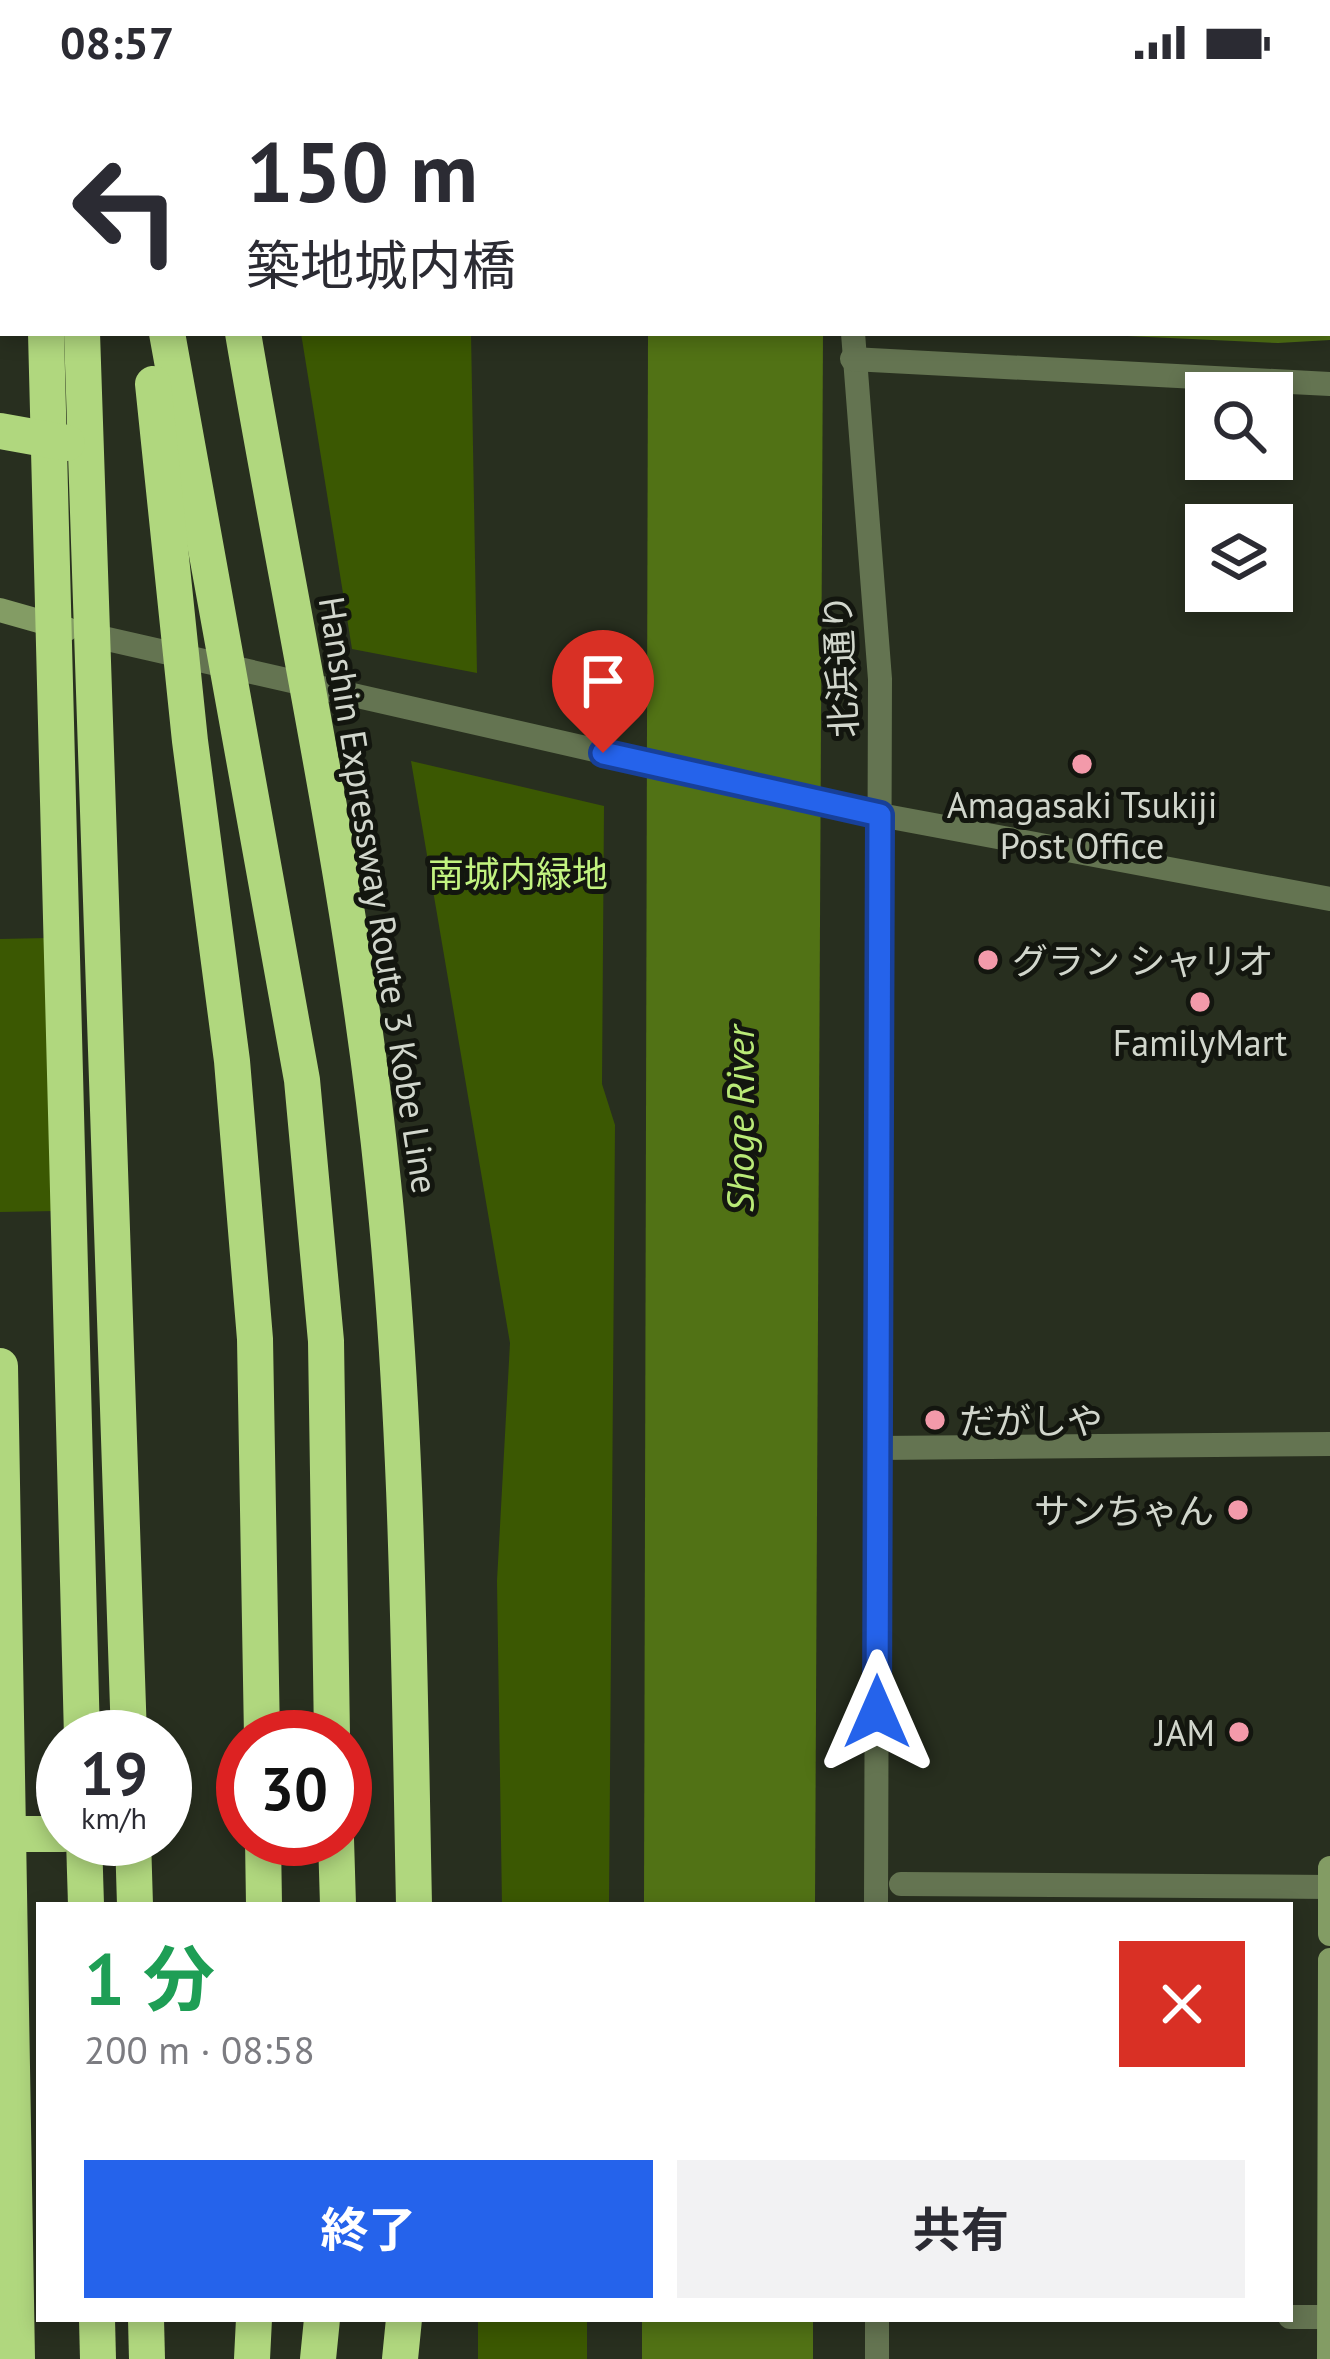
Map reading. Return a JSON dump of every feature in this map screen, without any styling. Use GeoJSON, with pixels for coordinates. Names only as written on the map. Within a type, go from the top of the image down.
{"type":"FeatureCollection","features":[{"type":"Feature","properties":{"kind":"highway"},"geometry":{"type":"LineString","coordinates":[[46,336],[81,1710]]}},
{"type":"Feature","properties":{"kind":"highway"},"geometry":{"type":"LineString","coordinates":[[82,336],[128,1710]]}},
{"type":"Feature","properties":{"kind":"highway"},"geometry":{"type":"LineString","coordinates":[[148,336],[190,742],[232,1061],[252,1292],[261,1710]]}},
{"type":"Feature","properties":{"kind":"highway"},"geometry":{"type":"LineString","coordinates":[[168,336],[302,1080],[326,1341],[332,1710]]}},
{"type":"Feature","properties":{"kind":"highway","name":"Hanshin Expressway Route 3 Kobe Line"},"geometry":{"type":"LineString","coordinates":[[244,336],[353,952],[383,1181],[402,1423],[414,1902]]}},
{"type":"Feature","properties":{"kind":"highway"},"geometry":{"type":"LineString","coordinates":[[0,431],[87,446]]}},
{"type":"Feature","properties":{"kind":"highway"},"geometry":{"type":"LineString","coordinates":[[0,1366],[17,2359]]}},
{"type":"Feature","properties":{"kind":"highway"},"geometry":{"type":"LineString","coordinates":[[0,1834],[36,1834]]}},
{"type":"Feature","properties":{"kind":"highway"},"geometry":{"type":"LineString","coordinates":[[85,1866],[86,1902]]}},
{"type":"Feature","properties":{"kind":"highway"},"geometry":{"type":"LineString","coordinates":[[134,1866],[135,1902]]}},
{"type":"Feature","properties":{"kind":"highway"},"geometry":{"type":"LineString","coordinates":[[263,1866],[264,1902]]}},
{"type":"Feature","properties":{"kind":"highway"},"geometry":{"type":"LineString","coordinates":[[337,1866],[338,1902]]}},
{"type":"Feature","properties":{"kind":"highway"},"geometry":{"type":"LineString","coordinates":[[97,2322],[98,2359]]}},
{"type":"Feature","properties":{"kind":"highway"},"geometry":{"type":"LineString","coordinates":[[146,2322],[147,2359]]}},
{"type":"Feature","properties":{"kind":"highway"},"geometry":{"type":"LineString","coordinates":[[252,2359],[254,2322]]}},
{"type":"Feature","properties":{"kind":"highway"},"geometry":{"type":"LineString","coordinates":[[318,2359],[322,2322]]}},
{"type":"Feature","properties":{"kind":"highway"},"geometry":{"type":"LineString","coordinates":[[400,2359],[404,2322]]}},
{"type":"Feature","properties":{"kind":"street","name":"北浜通り"},"geometry":{"type":"LineString","coordinates":[[853,336],[880,680],[876,1902]]}},
{"type":"Feature","properties":{"kind":"street"},"geometry":{"type":"LineString","coordinates":[[852,359],[1330,384]]}},
{"type":"Feature","properties":{"kind":"street"},"geometry":{"type":"LineString","coordinates":[[0,610],[94,636],[880,815],[1330,899]]}},
{"type":"Feature","properties":{"kind":"street"},"geometry":{"type":"LineString","coordinates":[[878,1448],[1330,1444]]}},
{"type":"Feature","properties":{"kind":"street"},"geometry":{"type":"LineString","coordinates":[[1330,1868],[1330,1934]]}},
{"type":"Feature","properties":{"kind":"street"},"geometry":{"type":"LineString","coordinates":[[901,1884],[1330,1887]]}},
{"type":"Feature","properties":{"kind":"street"},"geometry":{"type":"LineString","coordinates":[[1329,2359],[1330,1960]]}},
{"type":"Feature","properties":{"kind":"street"},"geometry":{"type":"LineString","coordinates":[[1293,2317],[1329,2317]]}},
{"type":"Feature","properties":{"kind":"street"},"geometry":{"type":"LineString","coordinates":[[877,2322],[877,2359]]}},
{"type":"Feature","properties":{"kind":"green space"},"geometry":{"type":"Polygon","coordinates":[[[301,336],[471,336],[477,673],[352,649],[301,336]]]}},
{"type":"Feature","properties":{"kind":"green space","name":"南城内緑地"},"geometry":{"type":"Polygon","coordinates":[[[411,761],[604,806],[602,1084],[615,1125],[609,1902],[502,1902],[497,1581],[510,1343],[411,761]]]}},
{"type":"Feature","properties":{"kind":"green space"},"geometry":{"type":"Polygon","coordinates":[[[48,938],[56,1211],[0,1212],[0,939],[48,938]]]}},
{"type":"Feature","properties":{"kind":"green space"},"geometry":{"type":"Polygon","coordinates":[[[478,2322],[587,2322],[587,2359],[478,2359],[478,2322]]]}},
{"type":"Feature","properties":{"kind":"water","name":"Shoge River"},"geometry":{"type":"Polygon","coordinates":[[[648,336],[823,336],[815,1902],[644,1902],[648,336]]]}},
{"type":"Feature","properties":{"kind":"water"},"geometry":{"type":"Polygon","coordinates":[[[1128,336],[1330,336],[1330,340],[1278,343],[1128,336]]]}},
{"type":"Feature","properties":{"kind":"water"},"geometry":{"type":"Polygon","coordinates":[[[642,2322],[813,2322],[813,2359],[642,2359],[642,2322]]]}},
{"type":"Feature","properties":{"kind":"place","name":"Amagasaki Tsukiji Post Office"},"geometry":{"type":"Point","coordinates":[1082,764]}},
{"type":"Feature","properties":{"kind":"place","name":"グラン シャリオ"},"geometry":{"type":"Point","coordinates":[988,960]}},
{"type":"Feature","properties":{"kind":"place","name":"FamilyMart"},"geometry":{"type":"Point","coordinates":[1200,1002]}},
{"type":"Feature","properties":{"kind":"place","name":"だがしや"},"geometry":{"type":"Point","coordinates":[935,1420]}},
{"type":"Feature","properties":{"kind":"place","name":"サンちゃん"},"geometry":{"type":"Point","coordinates":[1238,1510]}},
{"type":"Feature","properties":{"kind":"place","name":"JAM"},"geometry":{"type":"Point","coordinates":[1239,1732]}},
{"type":"Feature","properties":{"kind":"route"},"geometry":{"type":"LineString","coordinates":[[603,753],[880,815],[877,1712]]}}]}
